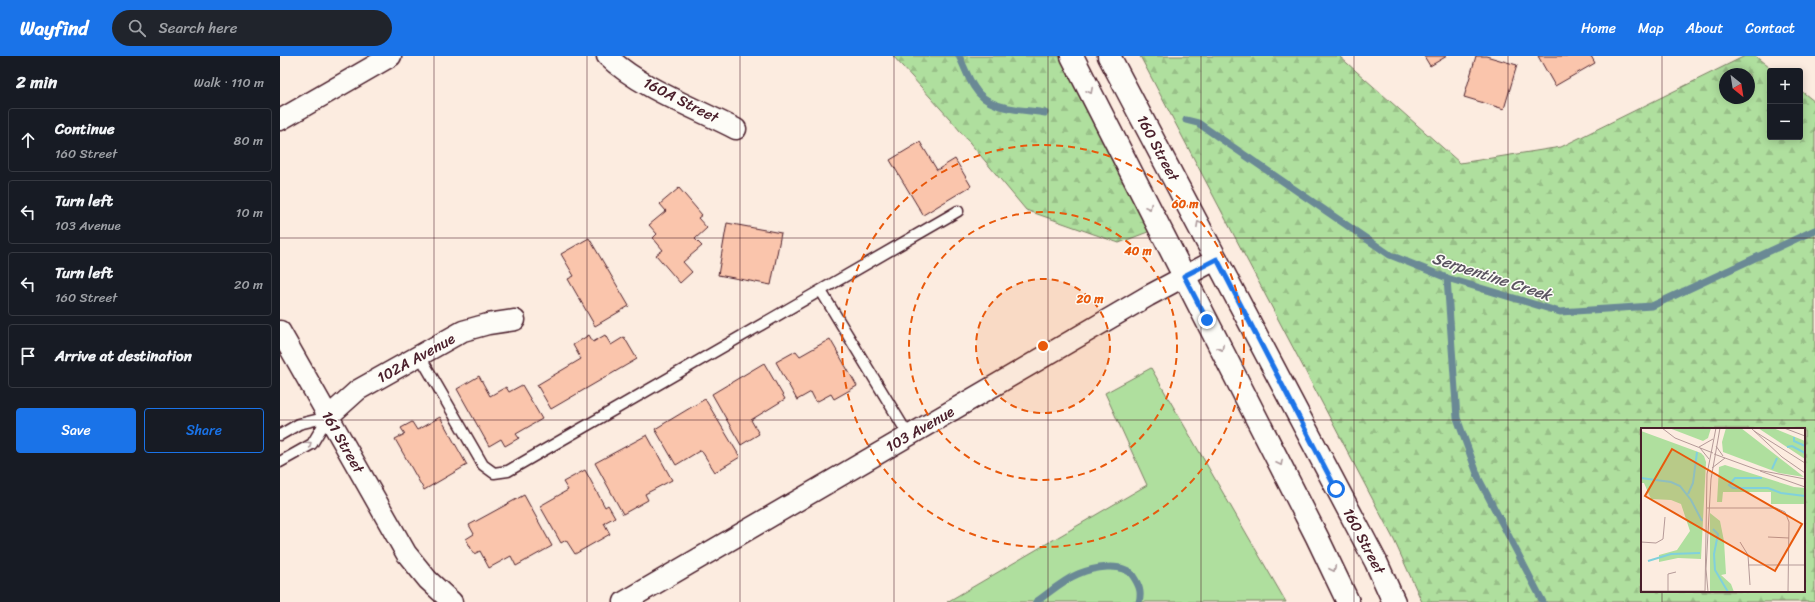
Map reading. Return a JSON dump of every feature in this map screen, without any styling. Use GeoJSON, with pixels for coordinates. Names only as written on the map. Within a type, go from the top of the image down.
{"type":"FeatureCollection","features":[{"type":"Feature","properties":{"kind":"main road"},"geometry":{"type":"LineString","coordinates":[[1072,56],[1314,530],[1348,602]]}},
{"type":"Feature","properties":{"kind":"main road","name":"160 Street"},"geometry":{"type":"LineString","coordinates":[[1109,56],[1376,562],[1394,602]]}},
{"type":"Feature","properties":{"kind":"street"},"geometry":{"type":"LineString","coordinates":[[280,120],[391,56]]}},
{"type":"Feature","properties":{"kind":"street","name":"160A Street"},"geometry":{"type":"LineString","coordinates":[[607,56],[618,66],[648,85],[736,129]]}},
{"type":"Feature","properties":{"kind":"street","name":"103 Avenue"},"geometry":{"type":"LineString","coordinates":[[624,602],[1184,276],[1217,259]]}},
{"type":"Feature","properties":{"kind":"street","name":"102A Avenue"},"geometry":{"type":"LineString","coordinates":[[328,417],[358,390],[463,331],[488,324],[515,320]]}},
{"type":"Feature","properties":{"kind":"street","name":"161 Street"},"geometry":{"type":"LineString","coordinates":[[280,331],[406,553],[428,580],[452,602]]}},
{"type":"Feature","properties":{"kind":"lane"},"geometry":{"type":"LineString","coordinates":[[420,356],[483,465],[494,473],[508,471],[958,212]]}},
{"type":"Feature","properties":{"kind":"lane"},"geometry":{"type":"LineString","coordinates":[[820,291],[909,436]]}},
{"type":"Feature","properties":{"kind":"lane"},"geometry":{"type":"LineString","coordinates":[[280,435],[299,424],[328,417]]}},
{"type":"Feature","properties":{"kind":"lane"},"geometry":{"type":"LineString","coordinates":[[280,462],[312,444],[328,417]]}},
{"type":"Feature","properties":{"kind":"green space"},"geometry":{"type":"Polygon","coordinates":[[[893,56],[1060,56],[1153,230],[1119,243],[1026,210],[950,119],[893,56]]]}},
{"type":"Feature","properties":{"kind":"green space"},"geometry":{"type":"Polygon","coordinates":[[[1140,56],[1339,56],[1460,163],[1561,147],[1719,69],[1719,104],[1755,104],[1755,68],[1721,68],[1745,56],[1755,56],[1770,68],[1767,68],[1767,140],[1803,140],[1803,92],[1815,102],[1815,602],[1422,602],[1394,540],[1140,56]]]}},
{"type":"Feature","properties":{"kind":"green space"},"geometry":{"type":"Polygon","coordinates":[[[1151,368],[1286,602],[947,602],[1147,485],[1105,393],[1151,368]]]}},
{"type":"Feature","properties":{"kind":"building"},"geometry":{"type":"Polygon","coordinates":[[[1424,56],[1447,56],[1430,66],[1424,56]]]}},
{"type":"Feature","properties":{"kind":"building"},"geometry":{"type":"Polygon","coordinates":[[[1476,56],[1486,56],[1517,65],[1504,109],[1464,97],[1476,56]]]}},
{"type":"Feature","properties":{"kind":"building"},"geometry":{"type":"Polygon","coordinates":[[[1538,56],[1591,56],[1595,63],[1555,86],[1538,56]]]}},
{"type":"Feature","properties":{"kind":"building"},"geometry":{"type":"Polygon","coordinates":[[[920,142],[937,170],[955,159],[971,186],[923,215],[890,160],[920,142]]]}},
{"type":"Feature","properties":{"kind":"building"},"geometry":{"type":"Polygon","coordinates":[[[679,188],[702,215],[698,218],[707,228],[695,239],[702,246],[683,262],[692,272],[680,283],[656,255],[663,250],[653,238],[657,234],[649,225],[666,211],[660,204],[679,188]]]}},
{"type":"Feature","properties":{"kind":"building"},"geometry":{"type":"Polygon","coordinates":[[[727,223],[781,233],[771,285],[718,275],[727,223]]]}},
{"type":"Feature","properties":{"kind":"building"},"geometry":{"type":"Polygon","coordinates":[[[589,238],[629,306],[595,326],[568,279],[574,276],[561,254],[589,238]]]}},
{"type":"Feature","properties":{"kind":"building"},"geometry":{"type":"Polygon","coordinates":[[[589,335],[593,342],[605,335],[611,345],[624,337],[637,359],[551,409],[537,385],[581,359],[573,345],[589,335]]]}},
{"type":"Feature","properties":{"kind":"building"},"geometry":{"type":"Polygon","coordinates":[[[830,339],[857,386],[834,399],[831,394],[816,402],[811,392],[797,400],[776,362],[796,351],[800,356],[830,339]]]}},
{"type":"Feature","properties":{"kind":"building"},"geometry":{"type":"Polygon","coordinates":[[[764,363],[785,399],[751,420],[759,434],[741,445],[712,394],[764,363]]]}},
{"type":"Feature","properties":{"kind":"building"},"geometry":{"type":"Polygon","coordinates":[[[479,376],[490,396],[506,387],[509,392],[522,385],[542,419],[516,434],[519,438],[505,446],[501,439],[489,446],[457,389],[479,376]]]}},
{"type":"Feature","properties":{"kind":"building"},"geometry":{"type":"Polygon","coordinates":[[[705,399],[740,457],[715,472],[701,450],[676,465],[655,429],[705,399]]]}},
{"type":"Feature","properties":{"kind":"building"},"geometry":{"type":"Polygon","coordinates":[[[440,417],[467,465],[424,490],[395,439],[405,434],[401,428],[412,422],[417,430],[440,417]]]}},
{"type":"Feature","properties":{"kind":"building"},"geometry":{"type":"Polygon","coordinates":[[[647,435],[672,480],[645,494],[648,500],[623,514],[595,463],[647,435]]]}},
{"type":"Feature","properties":{"kind":"building"},"geometry":{"type":"Polygon","coordinates":[[[585,470],[605,507],[608,505],[615,517],[604,523],[610,534],[575,554],[566,540],[561,543],[540,506],[568,490],[563,482],[585,470]]]}},
{"type":"Feature","properties":{"kind":"building"},"geometry":{"type":"Polygon","coordinates":[[[524,495],[552,546],[516,566],[511,556],[489,568],[480,551],[474,554],[466,539],[474,534],[469,525],[524,495]]]}},
{"type":"Feature","properties":{"kind":"waterway","name":"Serpentine Creek"},"geometry":{"type":"LineString","coordinates":[[959,56],[974,87],[980,95],[988,101],[1006,108],[1045,113]]}},
{"type":"Feature","properties":{"kind":"waterway","name":"Serpentine Creek"},"geometry":{"type":"LineString","coordinates":[[1186,120],[1198,123],[1390,255],[1447,278],[1560,312],[1652,306],[1815,230]]}},
{"type":"Feature","properties":{"kind":"waterway"},"geometry":{"type":"LineString","coordinates":[[1447,278],[1457,418],[1479,479],[1543,602]]}},
{"type":"Feature","properties":{"kind":"waterway"},"geometry":{"type":"LineString","coordinates":[[1036,602],[1072,577],[1084,572],[1107,567],[1115,567],[1128,571],[1133,576],[1139,589],[1139,602]]}},
{"type":"Feature","properties":{"kind":"route"},"geometry":{"type":"LineString","coordinates":[[1207,320],[1184,276],[1217,259],[1336,489]]}}]}
